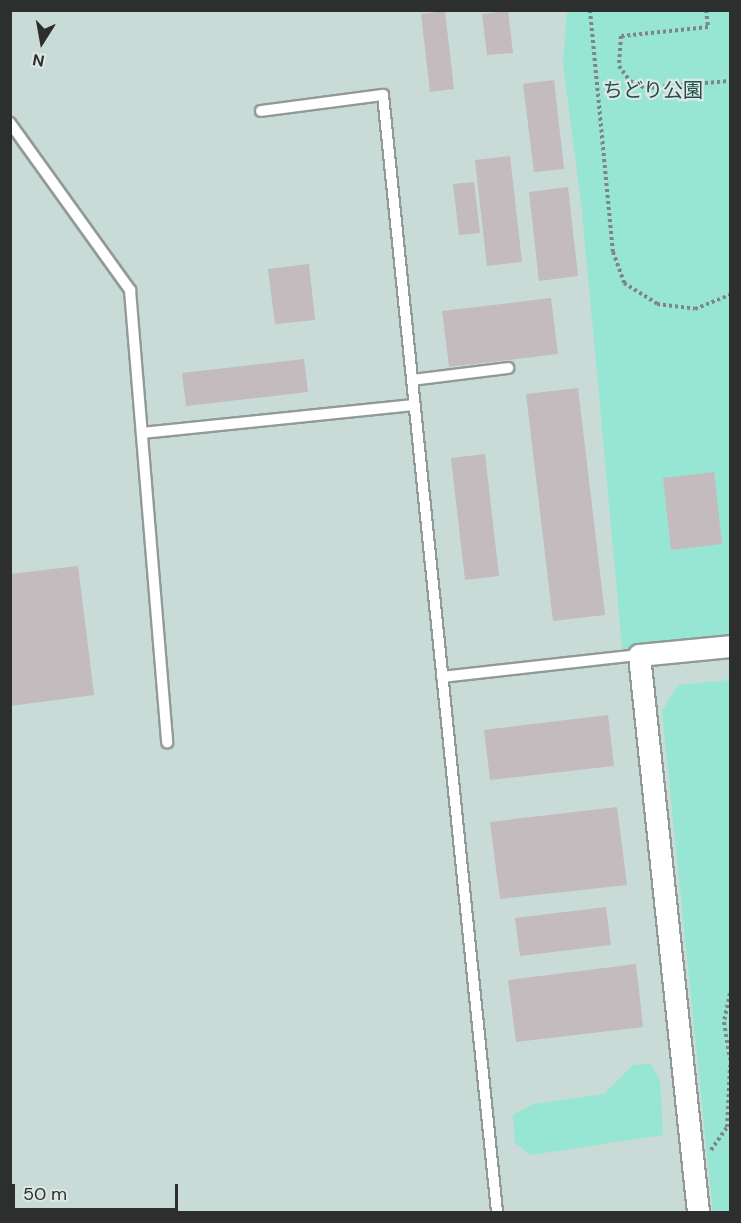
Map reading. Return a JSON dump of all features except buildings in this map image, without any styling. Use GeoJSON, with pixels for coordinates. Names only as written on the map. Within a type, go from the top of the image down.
{"type":"FeatureCollection","features":[{"type":"Feature","properties":{"kind":"street"},"geometry":{"type":"LineString","coordinates":[[698,1212],[639,655],[730,646]]}},
{"type":"Feature","properties":{"kind":"lane"},"geometry":{"type":"LineString","coordinates":[[261,111],[382,95],[497,1212]]}},
{"type":"Feature","properties":{"kind":"lane"},"geometry":{"type":"LineString","coordinates":[[10,123],[130,290],[167,742]]}},
{"type":"Feature","properties":{"kind":"lane"},"geometry":{"type":"LineString","coordinates":[[412,380],[508,369]]}},
{"type":"Feature","properties":{"kind":"lane"},"geometry":{"type":"LineString","coordinates":[[142,433],[414,405]]}},
{"type":"Feature","properties":{"kind":"lane"},"geometry":{"type":"LineString","coordinates":[[442,676],[639,655]]}},
{"type":"Feature","properties":{"kind":"path"},"geometry":{"type":"LineString","coordinates":[[590,10],[613,252],[624,283],[657,304],[695,309],[730,295]]}},
{"type":"Feature","properties":{"kind":"path"},"geometry":{"type":"LineString","coordinates":[[706,10],[708,27],[621,36],[619,66],[630,81],[645,88],[730,81]]}},
{"type":"Feature","properties":{"kind":"path"},"geometry":{"type":"LineString","coordinates":[[730,993],[724,1022],[730,1060]]}},
{"type":"Feature","properties":{"kind":"path"},"geometry":{"type":"LineString","coordinates":[[692,1160],[717,1147],[727,1128],[730,1065]]}},
{"type":"Feature","properties":{"kind":"shaded area"},"geometry":{"type":"Polygon","coordinates":[[[10,11],[730,11],[730,1212],[11,1212],[10,11]]]}},
{"type":"Feature","properties":{"kind":"green space","name":"ちどり公園"},"geometry":{"type":"Polygon","coordinates":[[[567,11],[730,11],[730,646],[623,657],[582,211],[563,63],[567,11]]]}},
{"type":"Feature","properties":{"kind":"green space"},"geometry":{"type":"Polygon","coordinates":[[[730,680],[730,1212],[713,1212],[662,711],[678,685],[730,680]]]}},
{"type":"Feature","properties":{"kind":"green space"},"geometry":{"type":"Polygon","coordinates":[[[651,1064],[660,1081],[663,1135],[531,1155],[515,1143],[513,1115],[533,1104],[604,1094],[633,1065],[651,1064]]]}}]}
